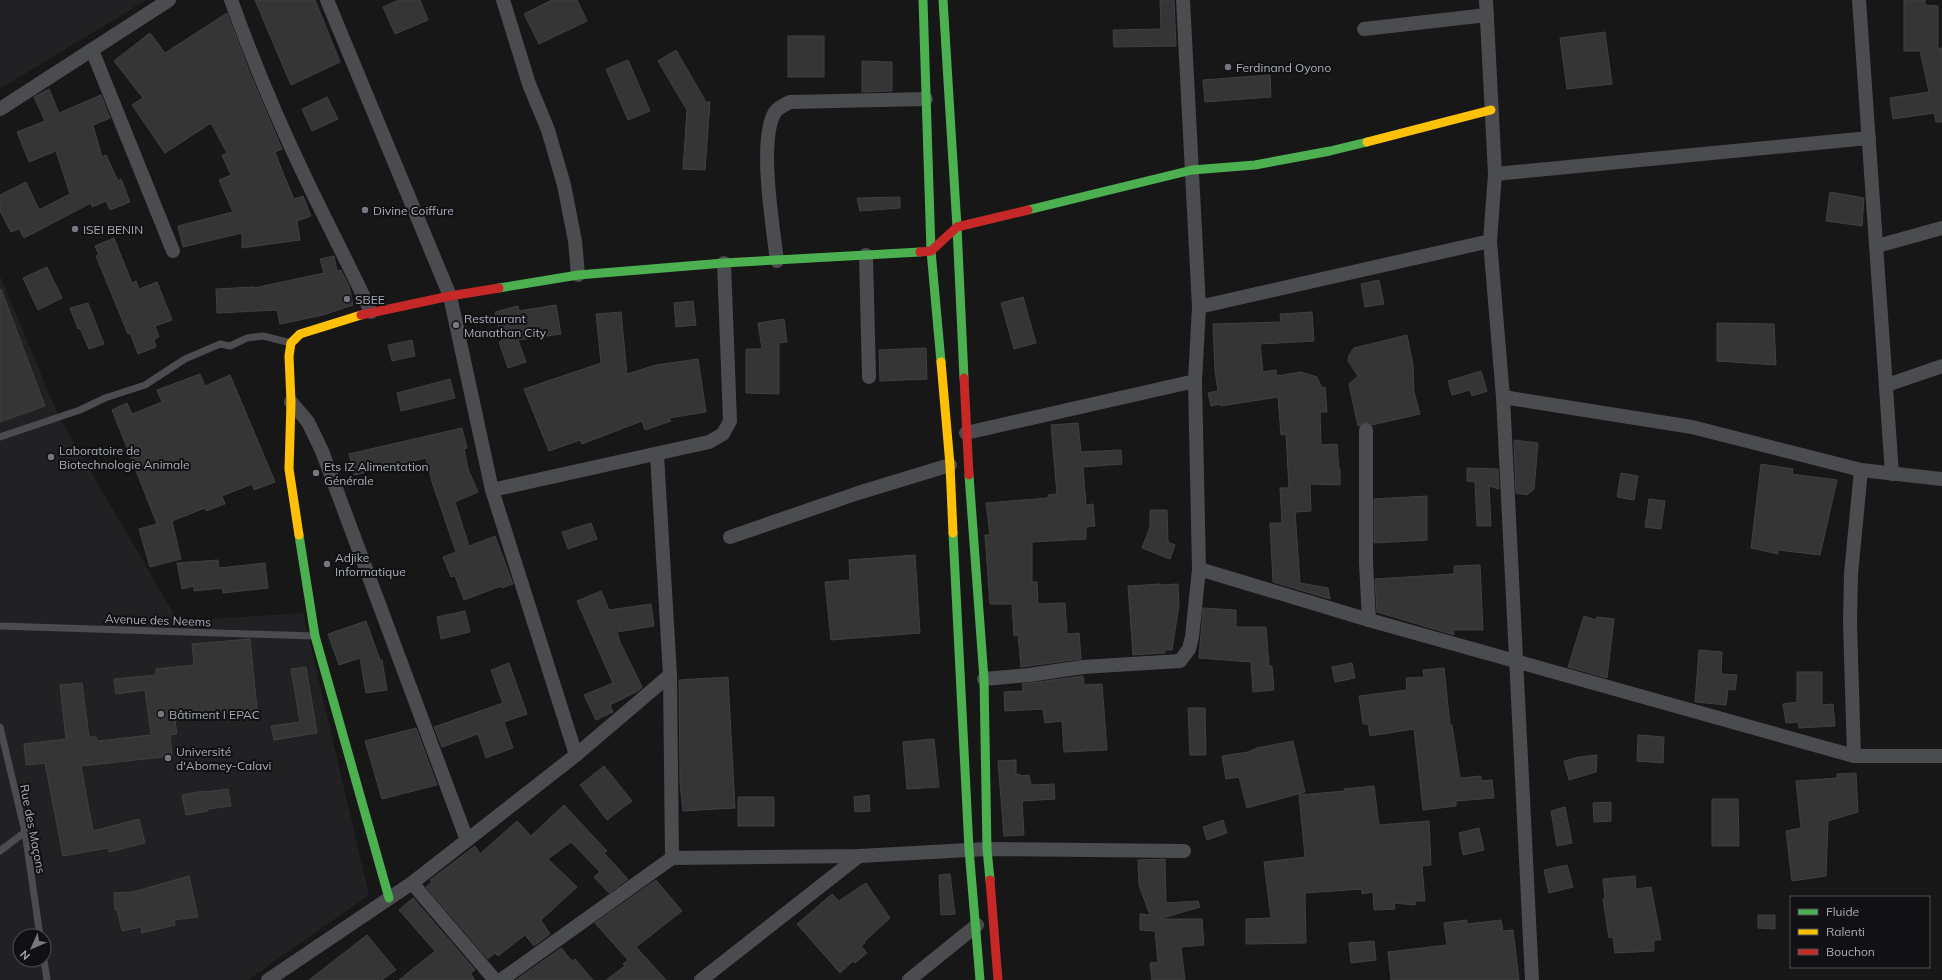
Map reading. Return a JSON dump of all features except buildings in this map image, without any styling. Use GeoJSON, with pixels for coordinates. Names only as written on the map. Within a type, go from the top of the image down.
{"type":"FeatureCollection","features":[{"type":"Feature","properties":{"kind":"main road"},"geometry":{"type":"LineString","coordinates":[[923,0],[931,251],[950,465],[970,849],[980,980]]}},
{"type":"Feature","properties":{"kind":"main road"},"geometry":{"type":"LineString","coordinates":[[943,0],[957,227],[966,433],[984,679],[987,848],[998,980]]}},
{"type":"Feature","properties":{"kind":"main road"},"geometry":{"type":"LineString","coordinates":[[390,898],[315,636],[289,469],[291,402],[289,356],[291,344],[300,334],[371,312],[450,296],[578,275],[724,263],[931,251],[957,227],[1192,170],[1255,164],[1330,151],[1491,110]]}},
{"type":"Feature","properties":{"kind":"street"},"geometry":{"type":"LineString","coordinates":[[0,109],[169,0]]}},
{"type":"Feature","properties":{"kind":"street"},"geometry":{"type":"LineString","coordinates":[[231,0],[253,62],[306,179],[336,237],[371,312]]}},
{"type":"Feature","properties":{"kind":"street"},"geometry":{"type":"LineString","coordinates":[[327,0],[450,296],[492,490],[576,755]]}},
{"type":"Feature","properties":{"kind":"street"},"geometry":{"type":"LineString","coordinates":[[503,0],[529,84],[548,130],[564,185],[575,241],[578,275]]}},
{"type":"Feature","properties":{"kind":"street"},"geometry":{"type":"LineString","coordinates":[[984,679],[1029,675],[1083,667],[1180,661],[1189,649],[1192,637],[1198,569],[1195,381],[1199,306],[1183,0]]}},
{"type":"Feature","properties":{"kind":"street"},"geometry":{"type":"LineString","coordinates":[[1486,0],[1495,174],[1490,241],[1504,396],[1532,980]]}},
{"type":"Feature","properties":{"kind":"street"},"geometry":{"type":"LineString","coordinates":[[1859,0],[1892,474]]}},
{"type":"Feature","properties":{"kind":"street"},"geometry":{"type":"LineString","coordinates":[[1364,29],[1487,15]]}},
{"type":"Feature","properties":{"kind":"street"},"geometry":{"type":"LineString","coordinates":[[92,50],[173,251]]}},
{"type":"Feature","properties":{"kind":"street"},"geometry":{"type":"LineString","coordinates":[[777,261],[767,168],[770,124],[781,106],[790,102],[926,99]]}},
{"type":"Feature","properties":{"kind":"street"},"geometry":{"type":"LineString","coordinates":[[1495,174],[1869,138]]}},
{"type":"Feature","properties":{"kind":"street"},"geometry":{"type":"LineString","coordinates":[[1877,246],[1942,228]]}},
{"type":"Feature","properties":{"kind":"street"},"geometry":{"type":"LineString","coordinates":[[1199,306],[1490,241]]}},
{"type":"Feature","properties":{"kind":"street"},"geometry":{"type":"LineString","coordinates":[[866,255],[869,378]]}},
{"type":"Feature","properties":{"kind":"street"},"geometry":{"type":"LineString","coordinates":[[492,490],[657,455],[709,442],[723,434],[730,421],[724,263]]}},
{"type":"Feature","properties":{"kind":"street"},"geometry":{"type":"LineString","coordinates":[[1887,385],[1942,366]]}},
{"type":"Feature","properties":{"kind":"street"},"geometry":{"type":"LineString","coordinates":[[966,433],[1195,381]]}},
{"type":"Feature","properties":{"kind":"street"},"geometry":{"type":"LineString","coordinates":[[1504,396],[1692,427],[1861,470],[1942,479]]}},
{"type":"Feature","properties":{"kind":"street"},"geometry":{"type":"LineString","coordinates":[[291,402],[308,422],[322,451],[467,840]]}},
{"type":"Feature","properties":{"kind":"street"},"geometry":{"type":"LineString","coordinates":[[1366,430],[1366,563],[1369,620]]}},
{"type":"Feature","properties":{"kind":"street"},"geometry":{"type":"LineString","coordinates":[[657,455],[670,676],[672,858]]}},
{"type":"Feature","properties":{"kind":"street"},"geometry":{"type":"LineString","coordinates":[[730,537],[858,493],[950,465]]}},
{"type":"Feature","properties":{"kind":"street"},"geometry":{"type":"LineString","coordinates":[[1854,756],[1850,574],[1861,470]]}},
{"type":"Feature","properties":{"kind":"street"},"geometry":{"type":"LineString","coordinates":[[1198,569],[1369,620],[1854,756],[1942,756]]}},
{"type":"Feature","properties":{"kind":"street"},"geometry":{"type":"LineString","coordinates":[[268,980],[412,883],[576,755],[670,676]]}},
{"type":"Feature","properties":{"kind":"street"},"geometry":{"type":"LineString","coordinates":[[501,980],[672,858],[860,856],[987,848],[1184,851]]}},
{"type":"Feature","properties":{"kind":"street"},"geometry":{"type":"LineString","coordinates":[[701,980],[860,856]]}},
{"type":"Feature","properties":{"kind":"street"},"geometry":{"type":"LineString","coordinates":[[412,883],[495,980]]}},
{"type":"Feature","properties":{"kind":"street"},"geometry":{"type":"LineString","coordinates":[[909,980],[977,925]]}},
{"type":"Feature","properties":{"kind":"lane"},"geometry":{"type":"LineString","coordinates":[[0,437],[80,410],[105,398],[145,385],[185,359],[220,344],[230,346],[247,338],[263,336],[291,344]]}},
{"type":"Feature","properties":{"kind":"lane","name":"Avenue des Neems"},"geometry":{"type":"LineString","coordinates":[[0,626],[315,636]]}},
{"type":"Feature","properties":{"kind":"lane","name":"Rue des Maçons"},"geometry":{"type":"LineString","coordinates":[[0,727],[25,832],[39,928]]}},
{"type":"Feature","properties":{"kind":"lane"},"geometry":{"type":"LineString","coordinates":[[0,851],[25,832]]}},
{"type":"Feature","properties":{"kind":"lane"},"geometry":{"type":"LineString","coordinates":[[45,968],[47,980]]}},
{"type":"Feature","properties":{"kind":"shaded area"},"geometry":{"type":"Polygon","coordinates":[[[0,0],[146,0],[0,89],[0,0]]]}},
{"type":"Feature","properties":{"kind":"shaded area","name":"Université d'Abomey-Calavi"},"geometry":{"type":"Polygon","coordinates":[[[0,276],[59,417],[178,621],[303,613],[369,895],[248,980],[0,980],[0,276]]]}},
{"type":"Feature","properties":{"kind":"traffic: fast"},"geometry":{"type":"LineString","coordinates":[[923,0],[931,251],[941,362]]}},
{"type":"Feature","properties":{"kind":"traffic: fast"},"geometry":{"type":"LineString","coordinates":[[943,0],[957,227],[964,378]]}},
{"type":"Feature","properties":{"kind":"traffic: fast"},"geometry":{"type":"LineString","coordinates":[[1028,210],[1192,170],[1255,165],[1330,151],[1367,142]]}},
{"type":"Feature","properties":{"kind":"traffic: fast"},"geometry":{"type":"LineString","coordinates":[[499,288],[578,275],[724,263],[920,252]]}},
{"type":"Feature","properties":{"kind":"traffic: fast"},"geometry":{"type":"LineString","coordinates":[[969,475],[984,679],[987,849],[990,880]]}},
{"type":"Feature","properties":{"kind":"traffic: fast"},"geometry":{"type":"LineString","coordinates":[[953,533],[969,849],[980,980]]}},
{"type":"Feature","properties":{"kind":"traffic: fast"},"geometry":{"type":"LineString","coordinates":[[299,535],[315,636],[389,898]]}},
{"type":"Feature","properties":{"kind":"traffic: slow"},"geometry":{"type":"LineString","coordinates":[[1367,142],[1491,110]]}},
{"type":"Feature","properties":{"kind":"traffic: slow"},"geometry":{"type":"LineString","coordinates":[[299,535],[289,469],[291,402],[289,356],[291,343],[300,334],[361,315]]}},
{"type":"Feature","properties":{"kind":"traffic: slow"},"geometry":{"type":"LineString","coordinates":[[941,362],[950,465],[953,533]]}},
{"type":"Feature","properties":{"kind":"traffic: jam"},"geometry":{"type":"LineString","coordinates":[[920,252],[931,251],[957,227],[1028,210]]}},
{"type":"Feature","properties":{"kind":"traffic: jam"},"geometry":{"type":"LineString","coordinates":[[361,315],[450,296],[499,288]]}},
{"type":"Feature","properties":{"kind":"traffic: jam"},"geometry":{"type":"LineString","coordinates":[[964,378],[969,475]]}},
{"type":"Feature","properties":{"kind":"traffic: jam"},"geometry":{"type":"LineString","coordinates":[[990,880],[998,980]]}},
{"type":"Feature","properties":{"kind":"place","name":"Ferdinand Oyono"},"geometry":{"type":"Point","coordinates":[1228,67]}},
{"type":"Feature","properties":{"kind":"place","name":"Divine Coiffure"},"geometry":{"type":"Point","coordinates":[365,210]}},
{"type":"Feature","properties":{"kind":"place","name":"ISEI BENIN"},"geometry":{"type":"Point","coordinates":[75,229]}},
{"type":"Feature","properties":{"kind":"place","name":"SBEE"},"geometry":{"type":"Point","coordinates":[347,299]}},
{"type":"Feature","properties":{"kind":"place","name":"Restaurant Manathan City"},"geometry":{"type":"Point","coordinates":[456,325]}},
{"type":"Feature","properties":{"kind":"place","name":"Laboratoire de Biotechnologie Animale"},"geometry":{"type":"Point","coordinates":[51,457]}},
{"type":"Feature","properties":{"kind":"place","name":"Ets IZ Alimentation Générale"},"geometry":{"type":"Point","coordinates":[316,473]}},
{"type":"Feature","properties":{"kind":"place","name":"Adjike Informatique"},"geometry":{"type":"Point","coordinates":[327,564]}},
{"type":"Feature","properties":{"kind":"place","name":"Bâtiment I EPAC"},"geometry":{"type":"Point","coordinates":[161,714]}},
{"type":"Feature","properties":{"kind":"place","name":"Université d'Abomey-Calavi"},"geometry":{"type":"Point","coordinates":[168,758]}}]}
